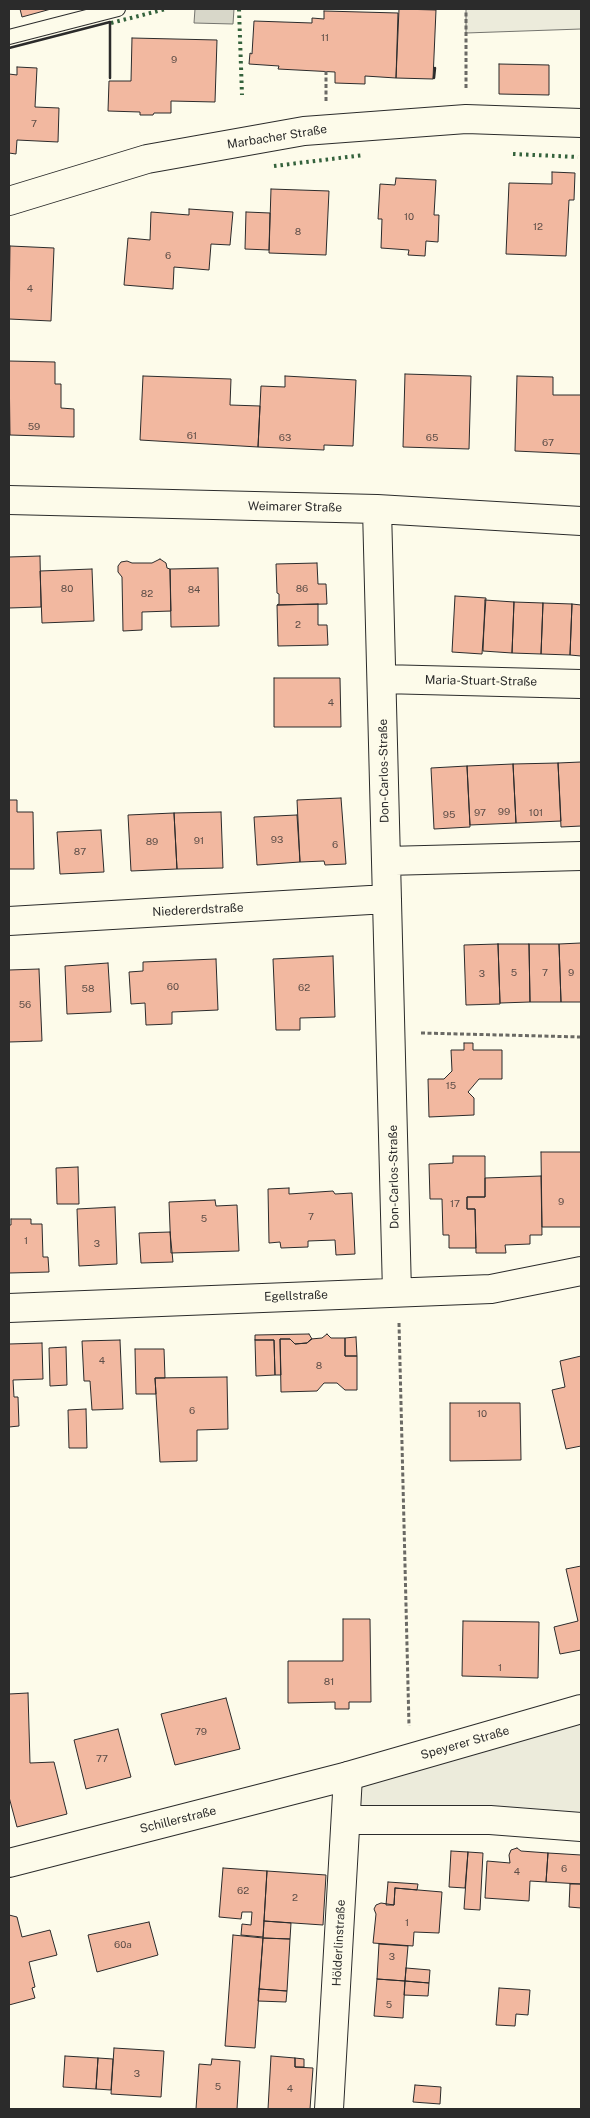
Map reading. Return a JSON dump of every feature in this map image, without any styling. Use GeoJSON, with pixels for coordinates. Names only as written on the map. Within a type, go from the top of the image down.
{"type":"FeatureCollection","features":[{"type":"Feature","properties":{"kind":"street","name":"Marbacher Straße"},"geometry":{"type":"LineString","coordinates":[[9,201],[147,159],[304,131],[466,119],[581,123]]}},
{"type":"Feature","properties":{"kind":"street","name":"Weimarer Straße"},"geometry":{"type":"LineString","coordinates":[[9,500],[377,509],[581,520]]}},
{"type":"Feature","properties":{"kind":"street","name":"Don-Carlos-Straße"},"geometry":{"type":"LineString","coordinates":[[377,509],[397,1292]]}},
{"type":"Feature","properties":{"kind":"street","name":"Maria-Stuart-Straße"},"geometry":{"type":"LineString","coordinates":[[382,679],[581,684]]}},
{"type":"Feature","properties":{"kind":"street"},"geometry":{"type":"LineString","coordinates":[[386,861],[581,856]]}},
{"type":"Feature","properties":{"kind":"street","name":"Niedererdstraße"},"geometry":{"type":"LineString","coordinates":[[9,921],[387,899]]}},
{"type":"Feature","properties":{"kind":"street","name":"Egellstraße"},"geometry":{"type":"LineString","coordinates":[[9,1308],[491,1289],[581,1271]]}},
{"type":"Feature","properties":{"kind":"street","name":"Speyerer Straße"},"geometry":{"type":"LineString","coordinates":[[348,1776],[581,1709]]}},
{"type":"Feature","properties":{"kind":"street","name":"Hölderlinstraße"},"geometry":{"type":"LineString","coordinates":[[329,2109],[348,1776]]}},
{"type":"Feature","properties":{"kind":"street","name":"Schillerstraße"},"geometry":{"type":"LineString","coordinates":[[9,1863],[348,1776]]}},
{"type":"Feature","properties":{"kind":"street"},"geometry":{"type":"LineString","coordinates":[[346,1820],[490,1820],[581,1827]]}},
{"type":"Feature","properties":{"kind":"lane"},"geometry":{"type":"LineString","coordinates":[[9,37],[118,9]]}},
{"type":"Feature","properties":{"kind":"path"},"geometry":{"type":"LineString","coordinates":[[466,9],[466,119]]}},
{"type":"Feature","properties":{"kind":"path"},"geometry":{"type":"LineString","coordinates":[[390,1032],[581,1037]]}},
{"type":"Feature","properties":{"kind":"path"},"geometry":{"type":"LineString","coordinates":[[397,1292],[410,1759]]}},
{"type":"Feature","properties":{"kind":"shaded area"},"geometry":{"type":"Polygon","coordinates":[[[195,9],[234,9],[233,24],[194,23],[195,9]]]}},
{"type":"Feature","properties":{"kind":"shaded area"},"geometry":{"type":"Polygon","coordinates":[[[466,9],[581,9],[581,29],[466,33],[466,9]]]}},
{"type":"Feature","properties":{"kind":"shaded area"},"geometry":{"type":"Polygon","coordinates":[[[581,1719],[581,1818],[356,1810],[357,1784],[581,1719]]]}},
{"type":"Feature","properties":{"kind":"building"},"geometry":{"type":"Polygon","coordinates":[[[20,9],[51,9],[22,17],[20,9]]]}},
{"type":"Feature","properties":{"kind":"building"},"geometry":{"type":"Polygon","coordinates":[[[399,9],[436,10],[433,79],[396,78],[399,9]]]}},
{"type":"Feature","properties":{"kind":"building"},"geometry":{"type":"Polygon","coordinates":[[[324,11],[398,13],[396,78],[365,76],[365,84],[335,83],[335,72],[278,69],[279,66],[249,64],[250,53],[252,54],[254,21],[312,23],[312,18],[324,19],[324,11]]]}},
{"type":"Feature","properties":{"kind":"building"},"geometry":{"type":"Polygon","coordinates":[[[132,38],[217,40],[215,102],[171,101],[171,113],[154,113],[153,115],[140,115],[140,112],[108,111],[109,81],[131,81],[132,38]]]}},
{"type":"Feature","properties":{"kind":"building"},"geometry":{"type":"Polygon","coordinates":[[[499,64],[549,65],[549,95],[499,94],[499,64]]]}},
{"type":"Feature","properties":{"kind":"building"},"geometry":{"type":"Polygon","coordinates":[[[17,67],[37,68],[35,107],[59,108],[58,142],[17,140],[16,154],[9,153],[9,74],[17,75],[17,67]]]}},
{"type":"Feature","properties":{"kind":"building"},"geometry":{"type":"Polygon","coordinates":[[[552,172],[575,173],[574,200],[569,200],[566,256],[506,254],[509,183],[552,184],[552,172]]]}},
{"type":"Feature","properties":{"kind":"building"},"geometry":{"type":"Polygon","coordinates":[[[396,178],[436,180],[434,215],[439,215],[438,242],[426,241],[425,256],[408,255],[409,250],[381,248],[382,219],[378,219],[380,184],[395,185],[396,178]]]}},
{"type":"Feature","properties":{"kind":"building"},"geometry":{"type":"Polygon","coordinates":[[[271,189],[329,191],[326,255],[269,253],[271,189]]]}},
{"type":"Feature","properties":{"kind":"building"},"geometry":{"type":"Polygon","coordinates":[[[189,209],[233,212],[230,245],[211,244],[209,270],[174,267],[173,289],[124,285],[128,238],[150,240],[151,212],[189,215],[189,209]]]}},
{"type":"Feature","properties":{"kind":"building"},"geometry":{"type":"Polygon","coordinates":[[[246,212],[270,213],[269,250],[245,249],[246,212]]]}},
{"type":"Feature","properties":{"kind":"building"},"geometry":{"type":"Polygon","coordinates":[[[10,246],[54,248],[51,321],[9,319],[10,246]]]}},
{"type":"Feature","properties":{"kind":"building"},"geometry":{"type":"Polygon","coordinates":[[[9,361],[55,362],[55,384],[61,384],[61,408],[74,409],[74,437],[10,435],[9,361]]]}},
{"type":"Feature","properties":{"kind":"building"},"geometry":{"type":"Polygon","coordinates":[[[405,374],[471,376],[469,449],[403,447],[405,374]]]}},
{"type":"Feature","properties":{"kind":"building"},"geometry":{"type":"Polygon","coordinates":[[[143,376],[231,379],[230,405],[260,406],[258,447],[140,440],[143,376]]]}},
{"type":"Feature","properties":{"kind":"building"},"geometry":{"type":"Polygon","coordinates":[[[285,376],[356,380],[353,446],[324,445],[324,450],[258,447],[261,386],[285,387],[285,376]]]}},
{"type":"Feature","properties":{"kind":"building"},"geometry":{"type":"Polygon","coordinates":[[[517,376],[553,377],[553,395],[581,395],[581,454],[515,451],[517,376]]]}},
{"type":"Feature","properties":{"kind":"building"},"geometry":{"type":"Polygon","coordinates":[[[40,556],[41,607],[9,608],[9,557],[40,556]]]}},
{"type":"Feature","properties":{"kind":"building"},"geometry":{"type":"Polygon","coordinates":[[[160,559],[170,569],[171,611],[142,612],[142,630],[123,631],[122,577],[118,572],[118,566],[121,562],[127,561],[132,563],[152,563],[160,559]]]}},
{"type":"Feature","properties":{"kind":"building"},"geometry":{"type":"Polygon","coordinates":[[[317,563],[318,584],[326,584],[327,604],[277,605],[279,604],[279,594],[277,593],[276,564],[317,563]]]}},
{"type":"Feature","properties":{"kind":"building"},"geometry":{"type":"Polygon","coordinates":[[[218,568],[219,626],[171,627],[170,569],[218,568]]]}},
{"type":"Feature","properties":{"kind":"building"},"geometry":{"type":"Polygon","coordinates":[[[92,569],[94,621],[42,623],[40,571],[92,569]]]}},
{"type":"Feature","properties":{"kind":"building"},"geometry":{"type":"Polygon","coordinates":[[[455,596],[486,598],[482,654],[452,652],[455,596]]]}},
{"type":"Feature","properties":{"kind":"building"},"geometry":{"type":"Polygon","coordinates":[[[485,600],[514,602],[512,653],[483,651],[485,600]]]}},
{"type":"Feature","properties":{"kind":"building"},"geometry":{"type":"Polygon","coordinates":[[[514,602],[543,603],[541,654],[512,653],[514,602]]]}},
{"type":"Feature","properties":{"kind":"building"},"geometry":{"type":"Polygon","coordinates":[[[543,603],[572,604],[570,655],[541,654],[543,603]]]}},
{"type":"Feature","properties":{"kind":"building"},"geometry":{"type":"Polygon","coordinates":[[[318,604],[318,625],[327,625],[328,645],[278,646],[277,605],[318,604]]]}},
{"type":"Feature","properties":{"kind":"building"},"geometry":{"type":"Polygon","coordinates":[[[572,604],[581,605],[581,656],[570,655],[572,604]]]}},
{"type":"Feature","properties":{"kind":"building"},"geometry":{"type":"Polygon","coordinates":[[[274,678],[340,678],[341,727],[274,727],[274,678]]]}},
{"type":"Feature","properties":{"kind":"building"},"geometry":{"type":"Polygon","coordinates":[[[581,762],[581,826],[561,827],[558,763],[581,762]]]}},
{"type":"Feature","properties":{"kind":"building"},"geometry":{"type":"Polygon","coordinates":[[[558,763],[561,821],[516,823],[513,764],[558,763]]]}},
{"type":"Feature","properties":{"kind":"building"},"geometry":{"type":"Polygon","coordinates":[[[513,764],[516,823],[470,825],[467,766],[513,764]]]}},
{"type":"Feature","properties":{"kind":"building"},"geometry":{"type":"Polygon","coordinates":[[[467,766],[470,827],[434,829],[431,768],[467,766]]]}},
{"type":"Feature","properties":{"kind":"building"},"geometry":{"type":"Polygon","coordinates":[[[341,798],[346,864],[325,865],[324,861],[300,862],[297,800],[341,798]]]}},
{"type":"Feature","properties":{"kind":"building"},"geometry":{"type":"Polygon","coordinates":[[[9,800],[17,800],[17,812],[33,812],[34,869],[9,869],[9,800]]]}},
{"type":"Feature","properties":{"kind":"building"},"geometry":{"type":"Polygon","coordinates":[[[221,812],[223,868],[177,869],[174,813],[221,812]]]}},
{"type":"Feature","properties":{"kind":"building"},"geometry":{"type":"Polygon","coordinates":[[[174,813],[177,869],[131,871],[128,815],[174,813]]]}},
{"type":"Feature","properties":{"kind":"building"},"geometry":{"type":"Polygon","coordinates":[[[297,815],[300,862],[257,865],[254,817],[297,815]]]}},
{"type":"Feature","properties":{"kind":"building"},"geometry":{"type":"Polygon","coordinates":[[[101,830],[104,872],[60,874],[57,832],[101,830]]]}},
{"type":"Feature","properties":{"kind":"building"},"geometry":{"type":"Polygon","coordinates":[[[581,943],[581,1002],[561,1002],[559,944],[581,943]]]}},
{"type":"Feature","properties":{"kind":"building"},"geometry":{"type":"Polygon","coordinates":[[[498,944],[529,944],[530,1002],[500,1003],[498,944]]]}},
{"type":"Feature","properties":{"kind":"building"},"geometry":{"type":"Polygon","coordinates":[[[498,944],[500,1004],[466,1005],[464,945],[498,944]]]}},
{"type":"Feature","properties":{"kind":"building"},"geometry":{"type":"Polygon","coordinates":[[[529,944],[559,944],[561,1002],[530,1002],[529,944]]]}},
{"type":"Feature","properties":{"kind":"building"},"geometry":{"type":"Polygon","coordinates":[[[333,956],[335,1017],[300,1018],[300,1030],[276,1030],[273,959],[333,956]]]}},
{"type":"Feature","properties":{"kind":"building"},"geometry":{"type":"Polygon","coordinates":[[[216,959],[218,1010],[172,1012],[172,1024],[146,1025],[145,1003],[131,1004],[129,972],[143,971],[143,962],[216,959]]]}},
{"type":"Feature","properties":{"kind":"building"},"geometry":{"type":"Polygon","coordinates":[[[108,963],[111,1012],[67,1014],[65,966],[108,963]]]}},
{"type":"Feature","properties":{"kind":"building"},"geometry":{"type":"Polygon","coordinates":[[[39,969],[42,1041],[9,1042],[9,970],[39,969]]]}},
{"type":"Feature","properties":{"kind":"building"},"geometry":{"type":"Polygon","coordinates":[[[464,1043],[473,1043],[473,1050],[502,1050],[502,1079],[479,1079],[468,1092],[474,1098],[474,1115],[429,1117],[428,1079],[444,1079],[452,1071],[451,1050],[464,1050],[464,1043]]]}},
{"type":"Feature","properties":{"kind":"building"},"geometry":{"type":"Polygon","coordinates":[[[541,1152],[581,1152],[581,1227],[542,1227],[541,1152]]]}},
{"type":"Feature","properties":{"kind":"building"},"geometry":{"type":"Polygon","coordinates":[[[453,1156],[485,1156],[485,1197],[467,1197],[467,1209],[475,1209],[476,1248],[449,1248],[449,1235],[443,1235],[442,1199],[430,1199],[429,1164],[453,1163],[453,1156]]]}},
{"type":"Feature","properties":{"kind":"building"},"geometry":{"type":"Polygon","coordinates":[[[78,1167],[79,1204],[57,1204],[56,1168],[78,1167]]]}},
{"type":"Feature","properties":{"kind":"building"},"geometry":{"type":"Polygon","coordinates":[[[541,1176],[542,1235],[530,1235],[530,1244],[505,1245],[506,1253],[476,1253],[475,1209],[467,1209],[467,1197],[485,1197],[485,1178],[541,1176]]]}},
{"type":"Feature","properties":{"kind":"building"},"geometry":{"type":"Polygon","coordinates":[[[289,1188],[289,1194],[333,1191],[335,1194],[352,1193],[355,1254],[336,1255],[335,1240],[308,1241],[308,1247],[281,1248],[280,1242],[269,1243],[268,1189],[289,1188]]]}},
{"type":"Feature","properties":{"kind":"building"},"geometry":{"type":"Polygon","coordinates":[[[215,1200],[216,1206],[237,1205],[239,1251],[171,1253],[169,1202],[215,1200]]]}},
{"type":"Feature","properties":{"kind":"building"},"geometry":{"type":"Polygon","coordinates":[[[115,1207],[117,1264],[79,1266],[77,1209],[115,1207]]]}},
{"type":"Feature","properties":{"kind":"building"},"geometry":{"type":"Polygon","coordinates":[[[11,1219],[31,1219],[31,1224],[42,1224],[43,1257],[48,1257],[49,1272],[9,1273],[9,1225],[11,1225],[11,1219]]]}},
{"type":"Feature","properties":{"kind":"building"},"geometry":{"type":"Polygon","coordinates":[[[170,1232],[173,1262],[141,1263],[139,1233],[170,1232]]]}},
{"type":"Feature","properties":{"kind":"building"},"geometry":{"type":"Polygon","coordinates":[[[309,1334],[312,1339],[307,1343],[295,1344],[290,1339],[280,1339],[281,1375],[275,1375],[274,1340],[255,1340],[255,1335],[309,1334]]]}},
{"type":"Feature","properties":{"kind":"building"},"geometry":{"type":"Polygon","coordinates":[[[327,1334],[331,1338],[345,1338],[345,1356],[357,1356],[357,1390],[345,1390],[337,1383],[324,1383],[317,1391],[281,1392],[280,1339],[290,1339],[295,1344],[307,1343],[311,1339],[322,1338],[327,1334]]]}},
{"type":"Feature","properties":{"kind":"building"},"geometry":{"type":"Polygon","coordinates":[[[356,1337],[357,1356],[345,1356],[345,1338],[356,1337]]]}},
{"type":"Feature","properties":{"kind":"building"},"geometry":{"type":"Polygon","coordinates":[[[120,1340],[123,1409],[92,1410],[90,1381],[84,1381],[82,1341],[120,1340]]]}},
{"type":"Feature","properties":{"kind":"building"},"geometry":{"type":"Polygon","coordinates":[[[255,1340],[274,1340],[275,1375],[256,1376],[255,1340]]]}},
{"type":"Feature","properties":{"kind":"building"},"geometry":{"type":"Polygon","coordinates":[[[42,1343],[43,1379],[13,1380],[14,1397],[18,1397],[19,1426],[9,1427],[9,1344],[42,1343]]]}},
{"type":"Feature","properties":{"kind":"building"},"geometry":{"type":"Polygon","coordinates":[[[66,1347],[67,1385],[50,1386],[49,1348],[66,1347]]]}},
{"type":"Feature","properties":{"kind":"building"},"geometry":{"type":"Polygon","coordinates":[[[135,1349],[164,1349],[165,1378],[155,1378],[156,1394],[136,1394],[135,1349]]]}},
{"type":"Feature","properties":{"kind":"building"},"geometry":{"type":"Polygon","coordinates":[[[581,1356],[581,1446],[566,1449],[552,1390],[565,1387],[560,1361],[581,1356]]]}},
{"type":"Feature","properties":{"kind":"building"},"geometry":{"type":"Polygon","coordinates":[[[227,1377],[228,1429],[197,1430],[197,1461],[160,1462],[155,1378],[227,1377]]]}},
{"type":"Feature","properties":{"kind":"building"},"geometry":{"type":"Polygon","coordinates":[[[450,1403],[520,1403],[521,1460],[450,1461],[450,1403]]]}},
{"type":"Feature","properties":{"kind":"building"},"geometry":{"type":"Polygon","coordinates":[[[86,1409],[87,1448],[69,1448],[68,1410],[86,1409]]]}},
{"type":"Feature","properties":{"kind":"building"},"geometry":{"type":"Polygon","coordinates":[[[581,1566],[581,1650],[560,1654],[554,1627],[578,1621],[566,1569],[581,1566]]]}},
{"type":"Feature","properties":{"kind":"building"},"geometry":{"type":"Polygon","coordinates":[[[343,1619],[370,1619],[371,1702],[349,1702],[349,1709],[335,1709],[335,1702],[288,1703],[288,1661],[343,1661],[343,1619]]]}},
{"type":"Feature","properties":{"kind":"building"},"geometry":{"type":"Polygon","coordinates":[[[463,1621],[539,1622],[538,1678],[462,1676],[463,1621]]]}},
{"type":"Feature","properties":{"kind":"building"},"geometry":{"type":"Polygon","coordinates":[[[28,1693],[30,1763],[54,1762],[67,1814],[17,1827],[9,1797],[9,1694],[28,1693]]]}},
{"type":"Feature","properties":{"kind":"building"},"geometry":{"type":"Polygon","coordinates":[[[226,1698],[240,1749],[175,1765],[161,1714],[226,1698]]]}},
{"type":"Feature","properties":{"kind":"building"},"geometry":{"type":"Polygon","coordinates":[[[118,1729],[131,1777],[86,1789],[74,1740],[118,1729]]]}},
{"type":"Feature","properties":{"kind":"building"},"geometry":{"type":"Polygon","coordinates":[[[517,1848],[521,1851],[548,1853],[546,1882],[530,1881],[529,1901],[485,1898],[487,1861],[510,1863],[509,1855],[511,1850],[517,1848]]]}},
{"type":"Feature","properties":{"kind":"building"},"geometry":{"type":"Polygon","coordinates":[[[451,1851],[468,1852],[465,1888],[449,1887],[451,1851]]]}},
{"type":"Feature","properties":{"kind":"building"},"geometry":{"type":"Polygon","coordinates":[[[468,1852],[483,1853],[480,1910],[464,1909],[468,1852]]]}},
{"type":"Feature","properties":{"kind":"building"},"geometry":{"type":"Polygon","coordinates":[[[548,1853],[581,1855],[581,1884],[546,1882],[548,1853]]]}},
{"type":"Feature","properties":{"kind":"building"},"geometry":{"type":"Polygon","coordinates":[[[223,1868],[267,1871],[263,1937],[241,1935],[242,1924],[251,1925],[252,1912],[242,1912],[241,1919],[219,1917],[223,1868]]]}},
{"type":"Feature","properties":{"kind":"building"},"geometry":{"type":"Polygon","coordinates":[[[267,1871],[326,1875],[323,1925],[264,1921],[267,1871]]]}},
{"type":"Feature","properties":{"kind":"building"},"geometry":{"type":"Polygon","coordinates":[[[388,1882],[418,1884],[417,1890],[395,1888],[394,1905],[386,1905],[388,1882]]]}},
{"type":"Feature","properties":{"kind":"building"},"geometry":{"type":"Polygon","coordinates":[[[570,1884],[581,1884],[581,1908],[569,1907],[570,1884]]]}},
{"type":"Feature","properties":{"kind":"building"},"geometry":{"type":"Polygon","coordinates":[[[395,1888],[442,1892],[439,1933],[414,1932],[413,1946],[373,1943],[376,1914],[374,1909],[376,1905],[381,1903],[394,1905],[395,1888]]]}},
{"type":"Feature","properties":{"kind":"building"},"geometry":{"type":"Polygon","coordinates":[[[9,1915],[17,1917],[22,1937],[50,1930],[57,1955],[29,1962],[35,1987],[32,1988],[35,1998],[9,2005],[9,1915]]]}},
{"type":"Feature","properties":{"kind":"building"},"geometry":{"type":"Polygon","coordinates":[[[264,1921],[291,1923],[290,1939],[263,1938],[264,1921]]]}},
{"type":"Feature","properties":{"kind":"building"},"geometry":{"type":"Polygon","coordinates":[[[149,1922],[158,1955],[97,1972],[88,1935],[149,1922]]]}},
{"type":"Feature","properties":{"kind":"building"},"geometry":{"type":"Polygon","coordinates":[[[233,1935],[263,1938],[255,2048],[225,2046],[233,1935]]]}},
{"type":"Feature","properties":{"kind":"building"},"geometry":{"type":"Polygon","coordinates":[[[263,1938],[290,1939],[287,1991],[259,1989],[263,1938]]]}},
{"type":"Feature","properties":{"kind":"building"},"geometry":{"type":"Polygon","coordinates":[[[379,1944],[408,1946],[405,1981],[377,1979],[379,1944]]]}},
{"type":"Feature","properties":{"kind":"building"},"geometry":{"type":"Polygon","coordinates":[[[406,1968],[430,1970],[429,1983],[405,1981],[406,1968]]]}},
{"type":"Feature","properties":{"kind":"building"},"geometry":{"type":"Polygon","coordinates":[[[377,1979],[405,1981],[403,2018],[374,2016],[377,1979]]]}},
{"type":"Feature","properties":{"kind":"building"},"geometry":{"type":"Polygon","coordinates":[[[405,1981],[429,1983],[428,1996],[404,1995],[405,1981]]]}},
{"type":"Feature","properties":{"kind":"building"},"geometry":{"type":"Polygon","coordinates":[[[499,1988],[530,1990],[528,2015],[516,2014],[515,2026],[496,2025],[499,1988]]]}},
{"type":"Feature","properties":{"kind":"building"},"geometry":{"type":"Polygon","coordinates":[[[259,1989],[287,1991],[286,2002],[258,2001],[259,1989]]]}},
{"type":"Feature","properties":{"kind":"building"},"geometry":{"type":"Polygon","coordinates":[[[114,2048],[164,2051],[161,2097],[111,2094],[114,2048]]]}},
{"type":"Feature","properties":{"kind":"building"},"geometry":{"type":"Polygon","coordinates":[[[65,2056],[98,2058],[96,2089],[63,2087],[65,2056]]]}},
{"type":"Feature","properties":{"kind":"building"},"geometry":{"type":"Polygon","coordinates":[[[271,2056],[295,2058],[295,2067],[313,2068],[310,2109],[268,2109],[271,2056]]]}},
{"type":"Feature","properties":{"kind":"building"},"geometry":{"type":"Polygon","coordinates":[[[98,2058],[113,2059],[111,2090],[96,2089],[98,2058]]]}},
{"type":"Feature","properties":{"kind":"building"},"geometry":{"type":"Polygon","coordinates":[[[295,2058],[304,2059],[304,2067],[295,2067],[295,2058]]]}},
{"type":"Feature","properties":{"kind":"building"},"geometry":{"type":"Polygon","coordinates":[[[212,2059],[240,2061],[237,2109],[196,2109],[199,2064],[211,2065],[212,2059]]]}},
{"type":"Feature","properties":{"kind":"building"},"geometry":{"type":"Polygon","coordinates":[[[415,2085],[441,2087],[440,2104],[413,2102],[415,2085]]]}},
{"type":"Feature","properties":{"kind":"hedge"},"geometry":{"type":"LineString","coordinates":[[111,23],[166,9]]}},
{"type":"Feature","properties":{"kind":"hedge"},"geometry":{"type":"LineString","coordinates":[[239,9],[242,95]]}},
{"type":"Feature","properties":{"kind":"hedge"},"geometry":{"type":"LineString","coordinates":[[513,154],[578,157]]}},
{"type":"Feature","properties":{"kind":"hedge"},"geometry":{"type":"LineString","coordinates":[[274,166],[364,155]]}},
{"type":"Feature","properties":{"kind":"wall"},"geometry":{"type":"LineString","coordinates":[[9,48],[110,22],[110,78]]}},
{"type":"Feature","properties":{"kind":"wall"},"geometry":{"type":"LineString","coordinates":[[434,78],[435,68]]}}]}
